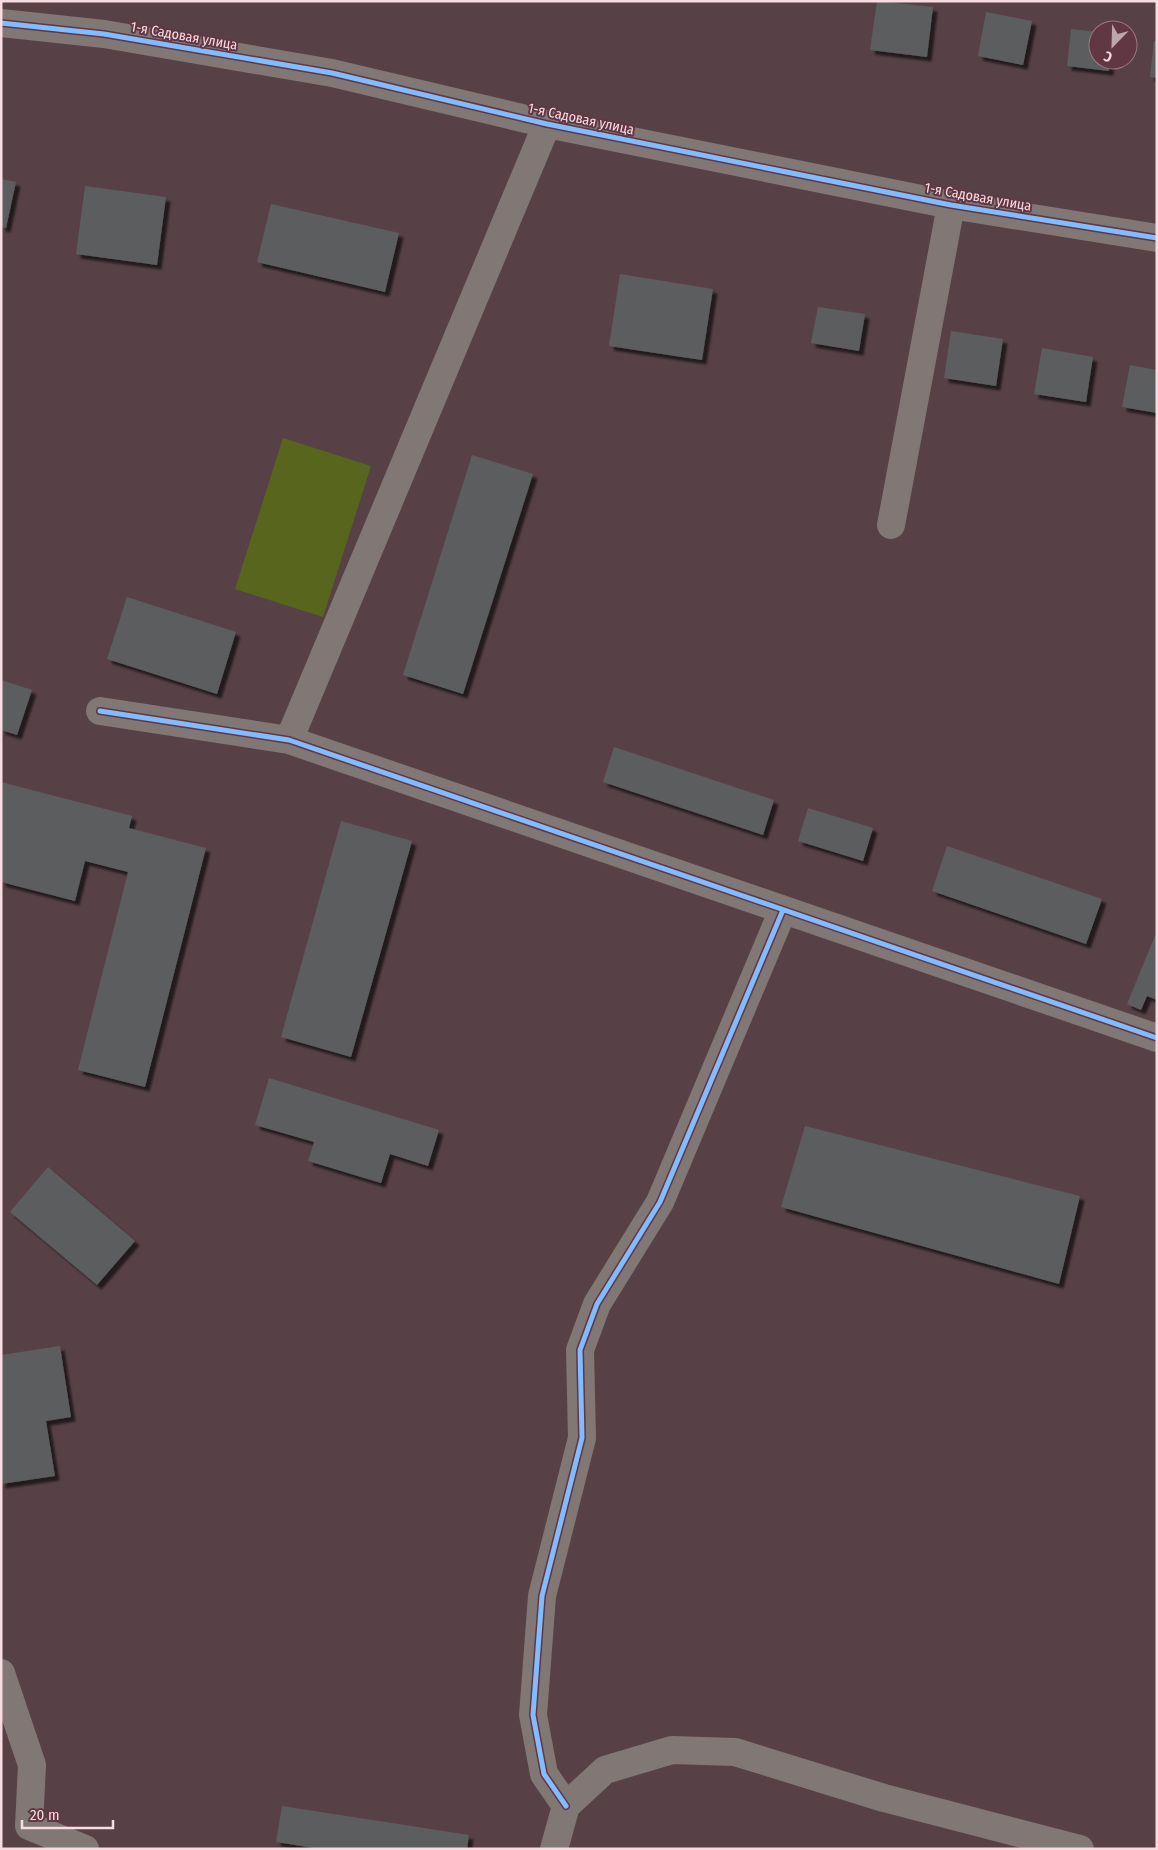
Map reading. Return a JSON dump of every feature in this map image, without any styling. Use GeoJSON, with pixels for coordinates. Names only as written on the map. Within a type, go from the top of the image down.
{"type":"FeatureCollection","features":[{"type":"Feature","properties":{"kind":"street","name":"1-я Садовая улица"},"geometry":{"type":"LineString","coordinates":[[1,23],[104,34],[332,73],[547,124],[951,205],[1157,238]]}},
{"type":"Feature","properties":{"kind":"street"},"geometry":{"type":"LineString","coordinates":[[289,740],[547,124]]}},
{"type":"Feature","properties":{"kind":"street"},"geometry":{"type":"LineString","coordinates":[[891,525],[951,205]]}},
{"type":"Feature","properties":{"kind":"street"},"geometry":{"type":"LineString","coordinates":[[100,711],[289,740],[1157,1038]]}},
{"type":"Feature","properties":{"kind":"street"},"geometry":{"type":"LineString","coordinates":[[566,1806],[544,1774],[533,1715],[542,1596],[582,1438],[580,1350],[597,1304],[660,1202],[783,910]]}},
{"type":"Feature","properties":{"kind":"street"},"geometry":{"type":"LineString","coordinates":[[1,1673],[32,1765],[28,1837],[85,1849]]}},
{"type":"Feature","properties":{"kind":"street"},"geometry":{"type":"LineString","coordinates":[[554,1849],[566,1806],[605,1770],[672,1750],[736,1752],[884,1798],[1080,1849]]}},
{"type":"Feature","properties":{"kind":"green space"},"geometry":{"type":"Polygon","coordinates":[[[283,438],[371,466],[323,617],[235,589],[283,438]]]}},
{"type":"Feature","properties":{"kind":"building"},"geometry":{"type":"Polygon","coordinates":[[[877,1],[933,7],[927,57],[870,50],[877,1]]]}},
{"type":"Feature","properties":{"kind":"building"},"geometry":{"type":"Polygon","coordinates":[[[986,12],[1032,21],[1023,65],[978,56],[986,12]]]}},
{"type":"Feature","properties":{"kind":"building"},"geometry":{"type":"Polygon","coordinates":[[[1071,29],[1088,31],[1088,68],[1067,66],[1071,29]]]}},
{"type":"Feature","properties":{"kind":"building"},"geometry":{"type":"Polygon","coordinates":[[[1154,41],[1157,41],[1157,78],[1150,77],[1154,41]]]}},
{"type":"Feature","properties":{"kind":"building"},"geometry":{"type":"Polygon","coordinates":[[[1,179],[16,182],[6,228],[1,227],[1,179]]]}},
{"type":"Feature","properties":{"kind":"building"},"geometry":{"type":"Polygon","coordinates":[[[85,186],[166,197],[157,265],[76,254],[85,186]]]}},
{"type":"Feature","properties":{"kind":"building"},"geometry":{"type":"Polygon","coordinates":[[[271,204],[399,233],[385,292],[257,262],[271,204]]]}},
{"type":"Feature","properties":{"kind":"building"},"geometry":{"type":"Polygon","coordinates":[[[620,274],[713,289],[702,360],[609,346],[620,274]]]}},
{"type":"Feature","properties":{"kind":"building"},"geometry":{"type":"Polygon","coordinates":[[[818,307],[865,314],[859,351],[811,343],[818,307]]]}},
{"type":"Feature","properties":{"kind":"building"},"geometry":{"type":"Polygon","coordinates":[[[951,331],[1003,339],[996,386],[944,378],[951,331]]]}},
{"type":"Feature","properties":{"kind":"building"},"geometry":{"type":"Polygon","coordinates":[[[1042,348],[1093,357],[1086,402],[1034,394],[1042,348]]]}},
{"type":"Feature","properties":{"kind":"building"},"geometry":{"type":"Polygon","coordinates":[[[1130,365],[1157,370],[1157,413],[1122,407],[1130,365]]]}},
{"type":"Feature","properties":{"kind":"building"},"geometry":{"type":"Polygon","coordinates":[[[472,455],[533,474],[463,694],[403,675],[472,455]]]}},
{"type":"Feature","properties":{"kind":"building"},"geometry":{"type":"Polygon","coordinates":[[[127,597],[236,632],[217,694],[107,659],[127,597]]]}},
{"type":"Feature","properties":{"kind":"building"},"geometry":{"type":"Polygon","coordinates":[[[1,680],[32,690],[17,735],[1,730],[1,680]]]}},
{"type":"Feature","properties":{"kind":"building"},"geometry":{"type":"Polygon","coordinates":[[[614,747],[774,800],[763,835],[603,782],[614,747]]]}},
{"type":"Feature","properties":{"kind":"building"},"geometry":{"type":"Polygon","coordinates":[[[1,782],[132,816],[129,828],[206,848],[145,1087],[78,1070],[128,872],[85,861],[75,901],[1,882],[1,782]]]}},
{"type":"Feature","properties":{"kind":"building"},"geometry":{"type":"Polygon","coordinates":[[[808,808],[873,828],[863,861],[798,841],[808,808]]]}},
{"type":"Feature","properties":{"kind":"building"},"geometry":{"type":"Polygon","coordinates":[[[341,821],[412,841],[351,1057],[281,1037],[341,821]]]}},
{"type":"Feature","properties":{"kind":"building"},"geometry":{"type":"Polygon","coordinates":[[[947,846],[1102,899],[1086,944],[932,891],[947,846]]]}},
{"type":"Feature","properties":{"kind":"building"},"geometry":{"type":"Polygon","coordinates":[[[1157,931],[1157,1000],[1147,996],[1141,1010],[1127,1004],[1157,931]]]}},
{"type":"Feature","properties":{"kind":"building"},"geometry":{"type":"Polygon","coordinates":[[[269,1078],[439,1130],[428,1166],[390,1154],[381,1183],[308,1161],[314,1142],[255,1125],[269,1078]]]}},
{"type":"Feature","properties":{"kind":"building"},"geometry":{"type":"Polygon","coordinates":[[[805,1126],[1080,1196],[1059,1284],[781,1207],[805,1126]]]}},
{"type":"Feature","properties":{"kind":"building"},"geometry":{"type":"Polygon","coordinates":[[[48,1167],[135,1241],[97,1285],[10,1212],[48,1167]]]}},
{"type":"Feature","properties":{"kind":"building"},"geometry":{"type":"Polygon","coordinates":[[[60,1346],[71,1417],[46,1421],[55,1476],[1,1484],[1,1355],[60,1346]]]}},
{"type":"Feature","properties":{"kind":"building"},"geometry":{"type":"Polygon","coordinates":[[[282,1806],[469,1835],[467,1849],[320,1849],[276,1842],[282,1806]]]}},
{"type":"Feature","properties":{"kind":"cycle path"},"geometry":{"type":"LineString","coordinates":[[1,23],[104,34],[332,73],[547,124],[951,205],[1157,238]]}},
{"type":"Feature","properties":{"kind":"cycle path"},"geometry":{"type":"LineString","coordinates":[[100,711],[289,740],[1157,1038]]}},
{"type":"Feature","properties":{"kind":"cycle path"},"geometry":{"type":"LineString","coordinates":[[566,1806],[544,1774],[533,1715],[542,1596],[582,1438],[580,1350],[597,1304],[660,1202],[783,910]]}}]}
